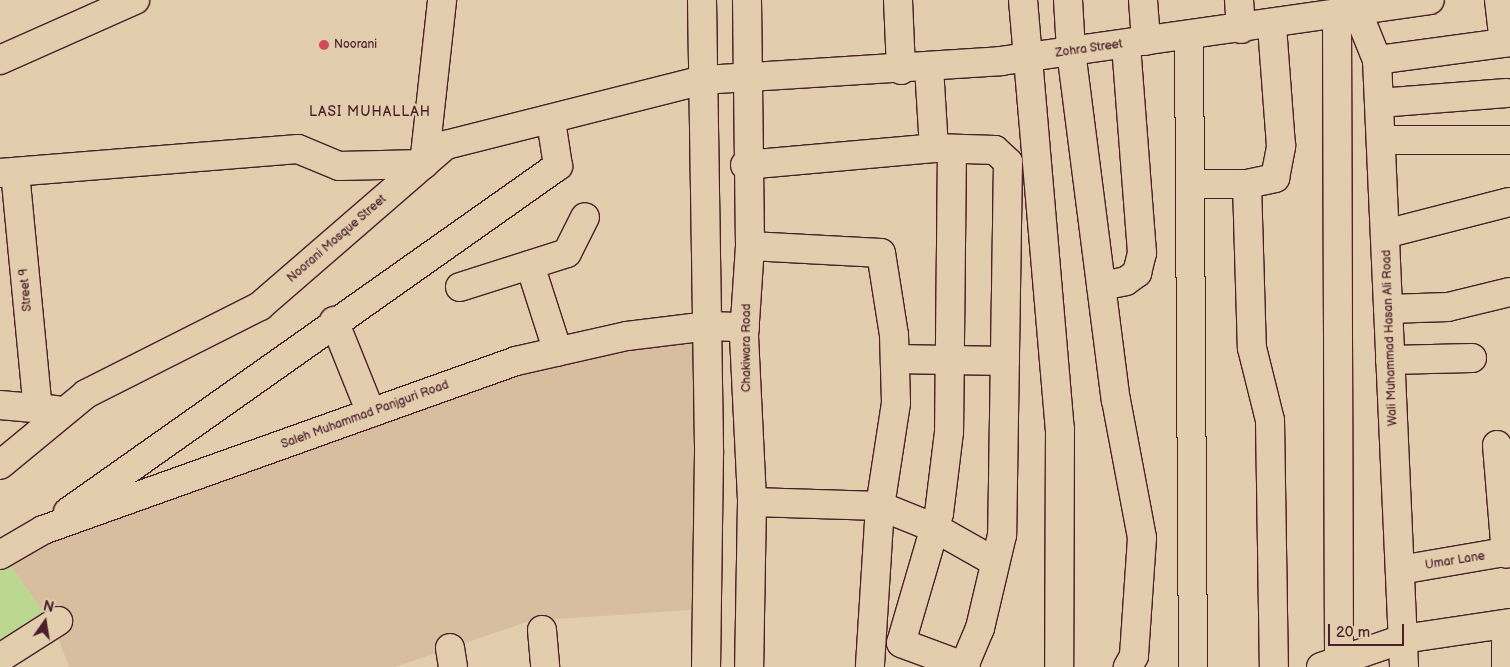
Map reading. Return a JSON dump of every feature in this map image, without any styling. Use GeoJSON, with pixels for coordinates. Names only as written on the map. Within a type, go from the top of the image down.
{"type":"FeatureCollection","features":[{"type":"Feature","properties":{"kind":"street"},"geometry":{"type":"LineString","coordinates":[[0,60],[135,0]]}},
{"type":"Feature","properties":{"kind":"street"},"geometry":{"type":"LineString","coordinates":[[7,172],[298,149],[340,166],[424,164],[442,0]]}},
{"type":"Feature","properties":{"kind":"street"},"geometry":{"type":"LineString","coordinates":[[702,0],[708,326],[706,667]]}},
{"type":"Feature","properties":{"kind":"street","name":"Chakiwara Road"},"geometry":{"type":"LineString","coordinates":[[747,0],[745,165],[750,246],[744,327],[752,502],[749,667]]}},
{"type":"Feature","properties":{"kind":"street"},"geometry":{"type":"LineString","coordinates":[[898,0],[901,70]]}},
{"type":"Feature","properties":{"kind":"street"},"geometry":{"type":"LineString","coordinates":[[1023,0],[1025,58],[1060,428],[1059,667]]}},
{"type":"Feature","properties":{"kind":"street"},"geometry":{"type":"LineString","coordinates":[[1068,0],[1071,51],[1116,400],[1142,538],[1134,656],[1128,667]]}},
{"type":"Feature","properties":{"kind":"street"},"geometry":{"type":"LineString","coordinates":[[1101,286],[1126,281],[1137,273],[1142,253],[1136,43],[1143,0]]}},
{"type":"Feature","properties":{"kind":"street"},"geometry":{"type":"LineString","coordinates":[[1239,0],[1241,29]]}},
{"type":"Feature","properties":{"kind":"street","name":"Zohra Street"},"geometry":{"type":"LineString","coordinates":[[703,80],[746,74],[901,70],[1025,58],[1272,25],[1346,11],[1430,0]]}},
{"type":"Feature","properties":{"kind":"street"},"geometry":{"type":"LineString","coordinates":[[1377,60],[1507,42],[1499,0]]}},
{"type":"Feature","properties":{"kind":"street"},"geometry":{"type":"LineString","coordinates":[[1346,11],[1330,663],[1403,639],[1508,623],[1506,667]]}},
{"type":"Feature","properties":{"kind":"street","name":"Wali Muhammad Hasan Ali Road"},"geometry":{"type":"LineString","coordinates":[[1346,11],[1377,60],[1404,667]]}},
{"type":"Feature","properties":{"kind":"street"},"geometry":{"type":"LineString","coordinates":[[1193,184],[1247,184],[1275,178],[1281,146],[1272,25]]}},
{"type":"Feature","properties":{"kind":"street"},"geometry":{"type":"LineString","coordinates":[[1189,36],[1193,184],[1194,667]]}},
{"type":"Feature","properties":{"kind":"street"},"geometry":{"type":"LineString","coordinates":[[745,165],[943,148],[995,150],[1008,162],[1002,535],[980,628],[965,667],[901,643],[935,528],[950,432],[950,360],[943,148],[929,67]]}},
{"type":"Feature","properties":{"kind":"street","name":"Noorani Mosque Street"},"geometry":{"type":"LineString","coordinates":[[0,466],[86,394],[260,306],[446,145],[551,121],[703,80]]}},
{"type":"Feature","properties":{"kind":"street"},"geometry":{"type":"LineString","coordinates":[[1379,102],[1507,93]]}},
{"type":"Feature","properties":{"kind":"street"},"geometry":{"type":"LineString","coordinates":[[43,530],[334,321],[558,166],[551,121]]}},
{"type":"Feature","properties":{"kind":"street"},"geometry":{"type":"LineString","coordinates":[[1381,140],[1510,140]]}},
{"type":"Feature","properties":{"kind":"street","name":"Street 9"},"geometry":{"type":"LineString","coordinates":[[7,172],[38,408]]}},
{"type":"Feature","properties":{"kind":"street"},"geometry":{"type":"LineString","coordinates":[[1247,184],[1252,348],[1270,420],[1274,667]]}},
{"type":"Feature","properties":{"kind":"street"},"geometry":{"type":"LineString","coordinates":[[1385,234],[1510,202]]}},
{"type":"Feature","properties":{"kind":"street"},"geometry":{"type":"LineString","coordinates":[[460,287],[567,253],[585,218]]}},
{"type":"Feature","properties":{"kind":"street"},"geometry":{"type":"LineString","coordinates":[[750,246],[881,253],[894,359],[896,403],[880,506],[870,667]]}},
{"type":"Feature","properties":{"kind":"street"},"geometry":{"type":"LineString","coordinates":[[530,265],[558,352]]}},
{"type":"Feature","properties":{"kind":"street"},"geometry":{"type":"LineString","coordinates":[[1388,309],[1448,307],[1510,292]]}},
{"type":"Feature","properties":{"kind":"street"},"geometry":{"type":"LineString","coordinates":[[334,321],[371,413]]}},
{"type":"Feature","properties":{"kind":"street","name":"Saleh Muhammad Panjguri Road"},"geometry":{"type":"LineString","coordinates":[[0,555],[43,530],[516,361],[708,326],[744,327]]}},
{"type":"Feature","properties":{"kind":"street"},"geometry":{"type":"LineString","coordinates":[[1390,360],[1472,358]]}},
{"type":"Feature","properties":{"kind":"street"},"geometry":{"type":"LineString","coordinates":[[894,359],[1005,360]]}},
{"type":"Feature","properties":{"kind":"street"},"geometry":{"type":"LineString","coordinates":[[0,406],[66,411]]}},
{"type":"Feature","properties":{"kind":"street"},"geometry":{"type":"LineString","coordinates":[[1497,445],[1508,552]]}},
{"type":"Feature","properties":{"kind":"street"},"geometry":{"type":"LineString","coordinates":[[752,502],[880,506],[935,528],[995,562]]}},
{"type":"Feature","properties":{"kind":"street","name":"Umar Lane"},"geometry":{"type":"LineString","coordinates":[[1400,570],[1508,552]]}},
{"type":"Feature","properties":{"kind":"street"},"geometry":{"type":"LineString","coordinates":[[0,658],[58,621]]}},
{"type":"Feature","properties":{"kind":"street"},"geometry":{"type":"LineString","coordinates":[[542,630],[545,667]]}},
{"type":"Feature","properties":{"kind":"shaded area"},"geometry":{"type":"Polygon","coordinates":[[[721,330],[718,608],[529,621],[395,667],[69,667],[54,627],[2,554],[516,361],[721,330]]]}},
{"type":"Feature","properties":{"kind":"green space"},"geometry":{"type":"Polygon","coordinates":[[[2,554],[54,627],[0,659],[0,555],[2,554]]]}},
{"type":"Feature","properties":{"kind":"place","name":"Noorani"},"geometry":{"type":"Point","coordinates":[324,45]}},
{"type":"Feature","properties":{"kind":"district","name":"LASI MUHALLAH"},"geometry":{"type":"Point","coordinates":[370,112]}}]}
